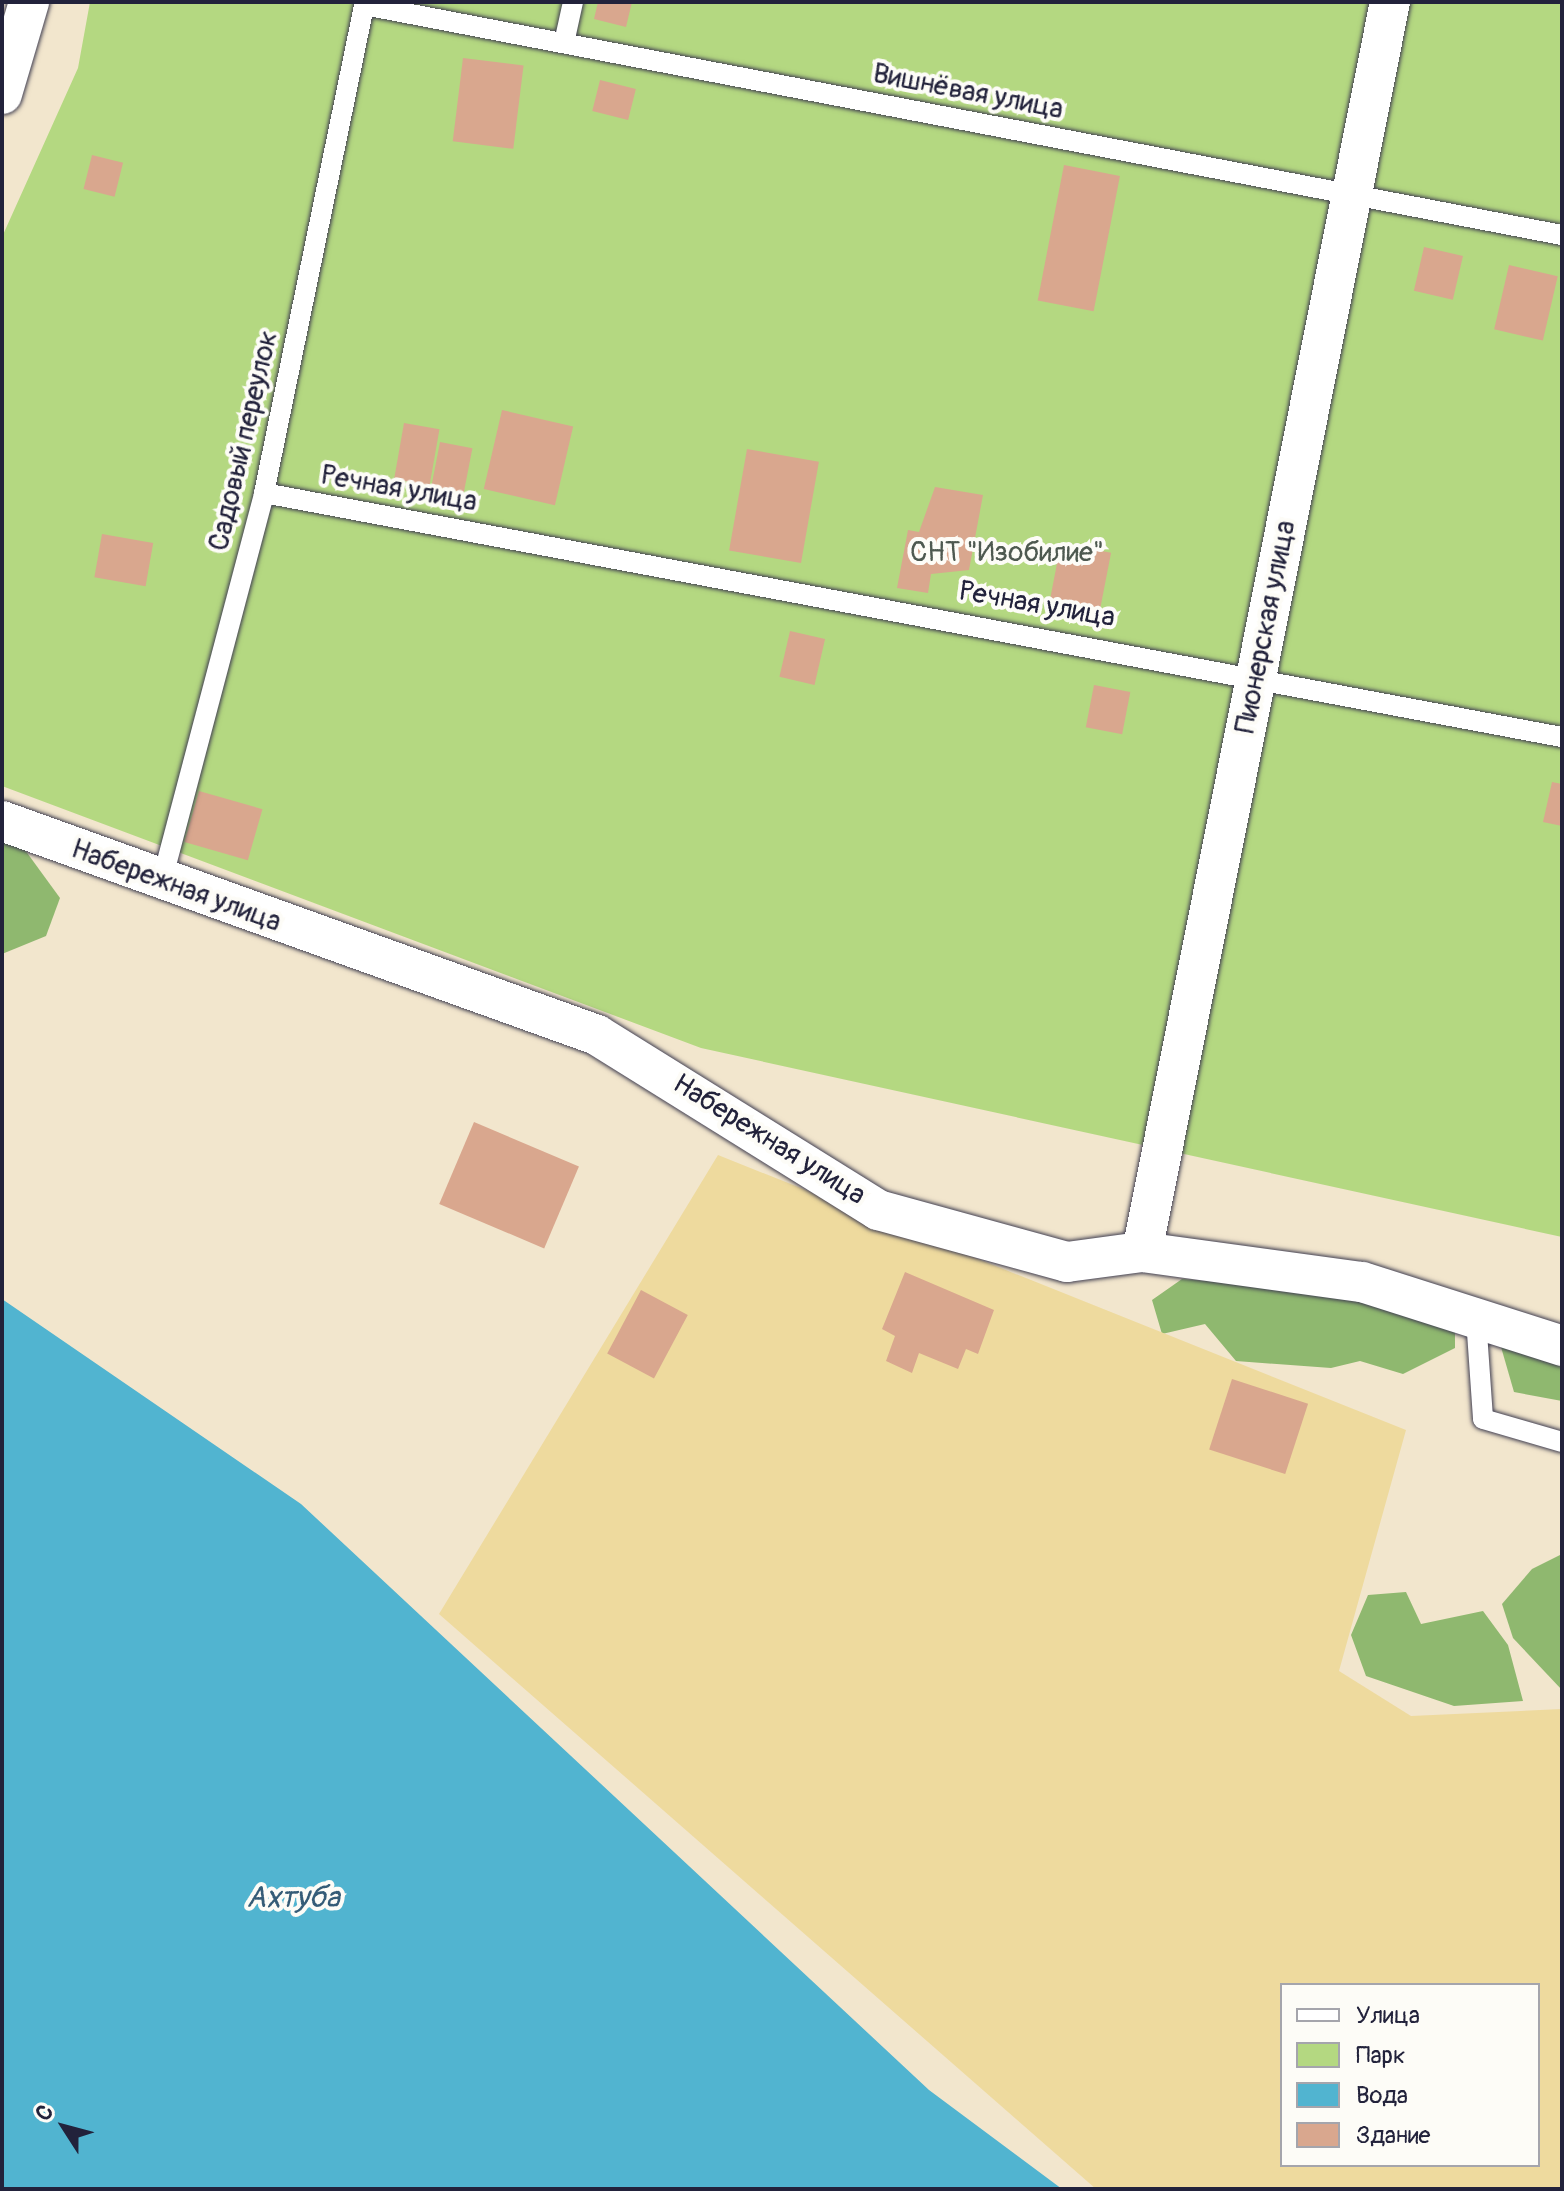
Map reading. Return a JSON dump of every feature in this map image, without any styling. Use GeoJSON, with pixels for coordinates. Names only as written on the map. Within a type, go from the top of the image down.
{"type":"FeatureCollection","features":[{"type":"Feature","properties":{"kind":"street"},"geometry":{"type":"LineString","coordinates":[[2,94],[29,2]]}},
{"type":"Feature","properties":{"kind":"street","name":"Пионерская улица"},"geometry":{"type":"LineString","coordinates":[[1142,1252],[1390,2]]}},
{"type":"Feature","properties":{"kind":"street","name":"Набережная улица"},"geometry":{"type":"LineString","coordinates":[[2,821],[161,884],[597,1035],[878,1210],[1067,1262],[1142,1252],[1362,1282],[1562,1346]]}},
{"type":"Feature","properties":{"kind":"lane"},"geometry":{"type":"LineString","coordinates":[[564,43],[573,2]]}},
{"type":"Feature","properties":{"kind":"lane","name":"Вишнёвая улица"},"geometry":{"type":"LineString","coordinates":[[364,5],[1562,235]]}},
{"type":"Feature","properties":{"kind":"lane","name":"Садовый переулок"},"geometry":{"type":"LineString","coordinates":[[161,884],[264,493],[364,5]]}},
{"type":"Feature","properties":{"kind":"lane","name":"Речная улица"},"geometry":{"type":"LineString","coordinates":[[264,493],[1257,674],[1562,737]]}},
{"type":"Feature","properties":{"kind":"lane"},"geometry":{"type":"LineString","coordinates":[[1476,1318],[1483,1419],[1562,1442]]}},
{"type":"Feature","properties":{"kind":"green space","name":"СНТ \"Изобилие\""},"geometry":{"type":"Polygon","coordinates":[[[90,2],[1562,2],[1562,1237],[701,1048],[2,786],[2,237],[78,68],[90,2]]]}},
{"type":"Feature","properties":{"kind":"green space"},"geometry":{"type":"Polygon","coordinates":[[[2,834],[17,839],[60,898],[46,936],[2,954],[2,834]]]}},
{"type":"Feature","properties":{"kind":"green space"},"geometry":{"type":"Polygon","coordinates":[[[1182,1279],[1356,1292],[1455,1327],[1455,1348],[1403,1374],[1360,1361],[1331,1368],[1236,1361],[1205,1324],[1162,1334],[1152,1300],[1182,1279]]]}},
{"type":"Feature","properties":{"kind":"green space"},"geometry":{"type":"Polygon","coordinates":[[[1499,1340],[1562,1360],[1562,1401],[1514,1392],[1499,1340]]]}},
{"type":"Feature","properties":{"kind":"green space"},"geometry":{"type":"Polygon","coordinates":[[[1562,1554],[1562,1690],[1513,1638],[1502,1604],[1532,1569],[1562,1554]]]}},
{"type":"Feature","properties":{"kind":"green space"},"geometry":{"type":"Polygon","coordinates":[[[1406,1592],[1421,1624],[1483,1611],[1508,1645],[1523,1701],[1454,1706],[1366,1676],[1351,1635],[1368,1595],[1406,1592]]]}},
{"type":"Feature","properties":{"kind":"sand"},"geometry":{"type":"Polygon","coordinates":[[[718,1155],[1406,1430],[1339,1671],[1411,1716],[1562,1709],[1562,2189],[1096,2189],[439,1614],[718,1155]]]}},
{"type":"Feature","properties":{"kind":"water","name":"Ахтуба"},"geometry":{"type":"Polygon","coordinates":[[[2,1299],[301,1504],[929,2090],[1062,2189],[2,2189],[2,1299]]]}},
{"type":"Feature","properties":{"kind":"building"},"geometry":{"type":"Polygon","coordinates":[[[598,2],[632,2],[626,27],[594,19],[598,2]]]}},
{"type":"Feature","properties":{"kind":"building"},"geometry":{"type":"Polygon","coordinates":[[[463,58],[524,65],[513,149],[453,141],[463,58]]]}},
{"type":"Feature","properties":{"kind":"building"},"geometry":{"type":"Polygon","coordinates":[[[600,80],[636,89],[628,120],[592,111],[600,80]]]}},
{"type":"Feature","properties":{"kind":"building"},"geometry":{"type":"Polygon","coordinates":[[[92,155],[123,163],[115,197],[84,189],[92,155]]]}},
{"type":"Feature","properties":{"kind":"building"},"geometry":{"type":"Polygon","coordinates":[[[1064,165],[1120,176],[1094,311],[1038,300],[1064,165]]]}},
{"type":"Feature","properties":{"kind":"building"},"geometry":{"type":"Polygon","coordinates":[[[1424,247],[1463,256],[1453,300],[1414,291],[1424,247]]]}},
{"type":"Feature","properties":{"kind":"building"},"geometry":{"type":"Polygon","coordinates":[[[1509,265],[1558,276],[1543,341],[1494,329],[1509,265]]]}},
{"type":"Feature","properties":{"kind":"building"},"geometry":{"type":"Polygon","coordinates":[[[502,410],[573,426],[555,505],[484,489],[502,410]]]}},
{"type":"Feature","properties":{"kind":"building"},"geometry":{"type":"Polygon","coordinates":[[[404,423],[439,429],[430,485],[394,479],[404,423]]]}},
{"type":"Feature","properties":{"kind":"building"},"geometry":{"type":"Polygon","coordinates":[[[440,442],[472,448],[464,492],[431,486],[440,442]]]}},
{"type":"Feature","properties":{"kind":"building"},"geometry":{"type":"Polygon","coordinates":[[[747,449],[819,462],[801,563],[729,550],[747,449]]]}},
{"type":"Feature","properties":{"kind":"building"},"geometry":{"type":"Polygon","coordinates":[[[935,487],[983,495],[969,570],[931,574],[928,593],[897,588],[908,530],[919,532],[935,487]]]}},
{"type":"Feature","properties":{"kind":"building"},"geometry":{"type":"Polygon","coordinates":[[[102,534],[153,543],[146,586],[94,577],[102,534]]]}},
{"type":"Feature","properties":{"kind":"building"},"geometry":{"type":"Polygon","coordinates":[[[1061,543],[1111,553],[1098,619],[1048,609],[1061,543]]]}},
{"type":"Feature","properties":{"kind":"building"},"geometry":{"type":"Polygon","coordinates":[[[790,631],[825,639],[815,685],[779,677],[790,631]]]}},
{"type":"Feature","properties":{"kind":"building"},"geometry":{"type":"Polygon","coordinates":[[[1094,685],[1130,692],[1122,734],[1086,727],[1094,685]]]}},
{"type":"Feature","properties":{"kind":"building"},"geometry":{"type":"Polygon","coordinates":[[[1552,782],[1562,784],[1562,826],[1543,822],[1552,782]]]}},
{"type":"Feature","properties":{"kind":"building"},"geometry":{"type":"Polygon","coordinates":[[[199,791],[262,809],[248,860],[184,842],[199,791]]]}},
{"type":"Feature","properties":{"kind":"building"},"geometry":{"type":"Polygon","coordinates":[[[474,1122],[579,1167],[544,1248],[439,1204],[474,1122]]]}},
{"type":"Feature","properties":{"kind":"building"},"geometry":{"type":"Polygon","coordinates":[[[905,1272],[994,1310],[978,1354],[966,1349],[958,1369],[919,1353],[912,1373],[886,1361],[895,1336],[882,1329],[905,1272]]]}},
{"type":"Feature","properties":{"kind":"building"},"geometry":{"type":"Polygon","coordinates":[[[641,1290],[688,1315],[654,1378],[607,1354],[641,1290]]]}},
{"type":"Feature","properties":{"kind":"building"},"geometry":{"type":"Polygon","coordinates":[[[1232,1379],[1308,1404],[1285,1474],[1209,1449],[1232,1379]]]}}]}
